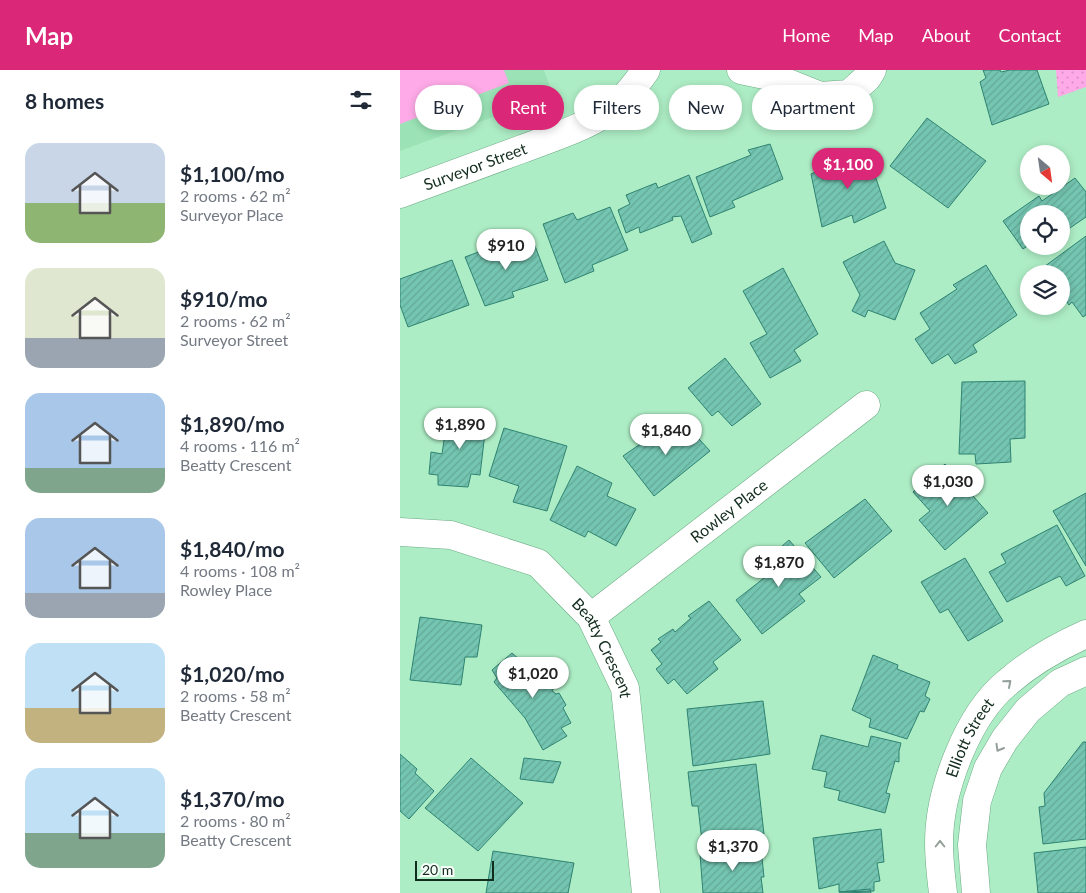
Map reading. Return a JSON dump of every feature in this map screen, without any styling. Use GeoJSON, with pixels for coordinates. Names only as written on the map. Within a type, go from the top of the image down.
{"type":"FeatureCollection","features":[{"type":"Feature","properties":{"kind":"street","name":"Surveyor Street"},"geometry":{"type":"LineString","coordinates":[[400,194],[588,123],[622,99],[634,87],[646,70]]}},
{"type":"Feature","properties":{"kind":"street"},"geometry":{"type":"LineString","coordinates":[[741,70],[774,78],[820,96],[848,94],[867,78],[872,70]]}},
{"type":"Feature","properties":{"kind":"street","name":"Rowley Place"},"geometry":{"type":"LineString","coordinates":[[591,616],[866,405]]}},
{"type":"Feature","properties":{"kind":"street","name":"Beatty Crescent"},"geometry":{"type":"LineString","coordinates":[[400,532],[452,535],[538,563],[591,616],[625,688],[646,893]]}},
{"type":"Feature","properties":{"kind":"street","name":"Elliott Street"},"geometry":{"type":"LineString","coordinates":[[943,893],[940,834],[953,769],[964,741],[986,705],[1007,682],[1063,644],[1086,634]]}},
{"type":"Feature","properties":{"kind":"street","name":"Elliott Street"},"geometry":{"type":"LineString","coordinates":[[976,893],[972,846],[978,801],[988,768],[1005,739],[1028,710],[1060,683],[1086,671]]}},
{"type":"Feature","properties":{"kind":"shaded area"},"geometry":{"type":"Polygon","coordinates":[[[400,70],[544,70],[549,85],[492,85],[492,117],[482,121],[482,85],[415,85],[415,130],[457,130],[400,151],[400,70]]]}},
{"type":"Feature","properties":{"kind":"shaded area"},"geometry":{"type":"Polygon","coordinates":[[[400,70],[504,70],[509,83],[492,85],[492,89],[482,93],[482,85],[415,85],[415,118],[400,124],[400,70]]]}},
{"type":"Feature","properties":{"kind":"shaded area"},"geometry":{"type":"Polygon","coordinates":[[[1056,70],[1086,70],[1086,87],[1058,97],[1056,70]]]}},
{"type":"Feature","properties":{"kind":"building"},"geometry":{"type":"Polygon","coordinates":[[[983,70],[1000,70],[1001,72],[1037,70],[1049,104],[992,125],[980,82],[986,78],[983,70]]]}},
{"type":"Feature","properties":{"kind":"building"},"geometry":{"type":"Polygon","coordinates":[[[927,118],[986,161],[948,208],[890,166],[927,118]]]}},
{"type":"Feature","properties":{"kind":"building"},"geometry":{"type":"Polygon","coordinates":[[[770,144],[783,179],[732,201],[735,207],[710,217],[696,177],[751,155],[748,150],[770,144]]]}},
{"type":"Feature","properties":{"kind":"building"},"geometry":{"type":"Polygon","coordinates":[[[866,149],[886,208],[854,223],[852,215],[822,227],[811,174],[866,149]]]}},
{"type":"Feature","properties":{"kind":"building"},"geometry":{"type":"Polygon","coordinates":[[[689,175],[712,234],[692,243],[681,216],[672,217],[673,220],[640,233],[639,227],[626,233],[618,210],[630,204],[626,195],[656,183],[658,188],[689,175]]]}},
{"type":"Feature","properties":{"kind":"building"},"geometry":{"type":"Polygon","coordinates":[[[1075,178],[1086,192],[1086,217],[1070,228],[1070,205],[1026,205],[1039,196],[1042,201],[1051,195],[1070,195],[1070,181],[1075,178]]]}},
{"type":"Feature","properties":{"kind":"building"},"geometry":{"type":"Polygon","coordinates":[[[610,207],[628,250],[592,265],[594,271],[565,283],[543,224],[573,213],[577,220],[610,207]]]}},
{"type":"Feature","properties":{"kind":"building"},"geometry":{"type":"Polygon","coordinates":[[[1020,209],[1020,245],[1003,221],[1020,209]]]}},
{"type":"Feature","properties":{"kind":"building"},"geometry":{"type":"Polygon","coordinates":[[[1086,236],[1086,315],[1083,317],[1072,302],[1070,304],[1070,265],[1047,265],[1060,255],[1070,255],[1070,248],[1086,236]]]}},
{"type":"Feature","properties":{"kind":"building"},"geometry":{"type":"Polygon","coordinates":[[[532,238],[548,280],[512,292],[514,297],[485,306],[465,257],[495,246],[496,250],[532,238]]]}},
{"type":"Feature","properties":{"kind":"building"},"geometry":{"type":"Polygon","coordinates":[[[884,241],[895,263],[915,270],[895,320],[868,310],[865,317],[852,311],[860,295],[843,262],[884,241]]]}},
{"type":"Feature","properties":{"kind":"building"},"geometry":{"type":"Polygon","coordinates":[[[452,260],[469,305],[408,327],[400,305],[400,279],[452,260]]]}},
{"type":"Feature","properties":{"kind":"building"},"geometry":{"type":"Polygon","coordinates":[[[986,265],[1017,315],[973,345],[977,352],[955,364],[948,354],[932,364],[915,339],[930,329],[920,313],[957,289],[953,285],[986,265]]]}},
{"type":"Feature","properties":{"kind":"building"},"geometry":{"type":"Polygon","coordinates":[[[783,268],[818,334],[794,350],[801,361],[770,378],[750,343],[767,334],[743,291],[783,268]]]}},
{"type":"Feature","properties":{"kind":"building"},"geometry":{"type":"Polygon","coordinates":[[[725,358],[761,404],[732,426],[718,411],[712,416],[688,388],[725,358]]]}},
{"type":"Feature","properties":{"kind":"building"},"geometry":{"type":"Polygon","coordinates":[[[1025,381],[1025,438],[1010,439],[1011,462],[976,464],[975,454],[959,454],[962,382],[1025,381]]]}},
{"type":"Feature","properties":{"kind":"building"},"geometry":{"type":"Polygon","coordinates":[[[448,413],[487,416],[480,475],[471,474],[468,487],[438,485],[438,475],[429,474],[431,452],[442,454],[448,413]]]}},
{"type":"Feature","properties":{"kind":"building"},"geometry":{"type":"Polygon","coordinates":[[[679,417],[710,451],[654,496],[623,456],[679,417]]]}},
{"type":"Feature","properties":{"kind":"building"},"geometry":{"type":"Polygon","coordinates":[[[504,428],[567,446],[547,511],[513,502],[519,486],[489,476],[504,428]]]}},
{"type":"Feature","properties":{"kind":"building"},"geometry":{"type":"Polygon","coordinates":[[[945,464],[988,513],[945,550],[919,520],[930,511],[913,492],[945,464]]]}},
{"type":"Feature","properties":{"kind":"building"},"geometry":{"type":"Polygon","coordinates":[[[577,466],[612,483],[607,496],[636,509],[616,546],[588,531],[585,537],[550,520],[577,466]]]}},
{"type":"Feature","properties":{"kind":"building"},"geometry":{"type":"Polygon","coordinates":[[[1086,493],[1086,566],[1053,511],[1086,493]]]}},
{"type":"Feature","properties":{"kind":"building"},"geometry":{"type":"Polygon","coordinates":[[[865,499],[892,531],[834,578],[805,543],[865,499]]]}},
{"type":"Feature","properties":{"kind":"building"},"geometry":{"type":"Polygon","coordinates":[[[1057,525],[1085,576],[1066,586],[1060,576],[1007,602],[989,572],[1006,563],[1001,554],[1057,525]]]}},
{"type":"Feature","properties":{"kind":"building"},"geometry":{"type":"Polygon","coordinates":[[[789,540],[821,577],[799,594],[805,601],[762,634],[736,600],[773,571],[765,561],[789,540]]]}},
{"type":"Feature","properties":{"kind":"building"},"geometry":{"type":"Polygon","coordinates":[[[965,558],[1003,621],[968,641],[948,609],[940,613],[921,582],[965,558]]]}},
{"type":"Feature","properties":{"kind":"building"},"geometry":{"type":"Polygon","coordinates":[[[709,601],[741,640],[713,662],[718,669],[687,694],[674,679],[668,684],[656,669],[662,664],[651,650],[661,642],[658,639],[673,629],[675,632],[691,618],[688,616],[709,601]]]}},
{"type":"Feature","properties":{"kind":"building"},"geometry":{"type":"Polygon","coordinates":[[[420,617],[482,625],[477,657],[465,657],[461,685],[410,680],[420,617]]]}},
{"type":"Feature","properties":{"kind":"building"},"geometry":{"type":"Polygon","coordinates":[[[512,653],[520,660],[524,658],[535,672],[539,669],[554,688],[552,691],[556,694],[559,693],[566,705],[563,708],[571,723],[561,728],[567,736],[543,750],[525,718],[494,682],[497,678],[492,670],[512,653]]]}},
{"type":"Feature","properties":{"kind":"building"},"geometry":{"type":"Polygon","coordinates":[[[873,655],[898,665],[897,669],[930,682],[925,696],[930,699],[924,712],[920,711],[907,739],[869,727],[871,719],[852,710],[873,655]]]}},
{"type":"Feature","properties":{"kind":"building"},"geometry":{"type":"Polygon","coordinates":[[[763,701],[770,754],[693,766],[687,709],[763,701]]]}},
{"type":"Feature","properties":{"kind":"building"},"geometry":{"type":"Polygon","coordinates":[[[821,735],[868,747],[871,736],[901,743],[899,762],[895,761],[886,793],[890,794],[885,813],[838,800],[840,791],[824,787],[827,772],[812,769],[821,735]]]}},
{"type":"Feature","properties":{"kind":"building"},"geometry":{"type":"Polygon","coordinates":[[[1083,742],[1086,742],[1086,839],[1043,844],[1039,807],[1045,806],[1044,793],[1083,742]]]}},
{"type":"Feature","properties":{"kind":"building"},"geometry":{"type":"Polygon","coordinates":[[[400,754],[417,769],[415,773],[434,791],[409,819],[400,811],[400,754]]]}},
{"type":"Feature","properties":{"kind":"building"},"geometry":{"type":"Polygon","coordinates":[[[471,758],[523,803],[478,851],[425,808],[471,758]]]}},
{"type":"Feature","properties":{"kind":"building"},"geometry":{"type":"Polygon","coordinates":[[[524,758],[561,762],[553,783],[520,779],[524,758]]]}},
{"type":"Feature","properties":{"kind":"building"},"geometry":{"type":"Polygon","coordinates":[[[756,764],[764,834],[702,842],[698,806],[692,806],[688,772],[756,764]]]}},
{"type":"Feature","properties":{"kind":"building"},"geometry":{"type":"Polygon","coordinates":[[[881,829],[884,862],[877,863],[880,881],[874,882],[874,891],[839,892],[839,884],[819,889],[813,838],[881,829]]]}},
{"type":"Feature","properties":{"kind":"building"},"geometry":{"type":"Polygon","coordinates":[[[1086,847],[1086,893],[1038,893],[1034,853],[1086,847]]]}},
{"type":"Feature","properties":{"kind":"building"},"geometry":{"type":"Polygon","coordinates":[[[761,848],[764,877],[761,877],[763,893],[703,893],[700,854],[761,848]]]}},
{"type":"Feature","properties":{"kind":"building"},"geometry":{"type":"Polygon","coordinates":[[[493,851],[574,863],[568,893],[486,893],[493,851]]]}},
{"type":"Feature","properties":{"kind":"building"},"geometry":{"type":"Polygon","coordinates":[[[870,889],[871,893],[839,892],[870,889]]]}}]}
